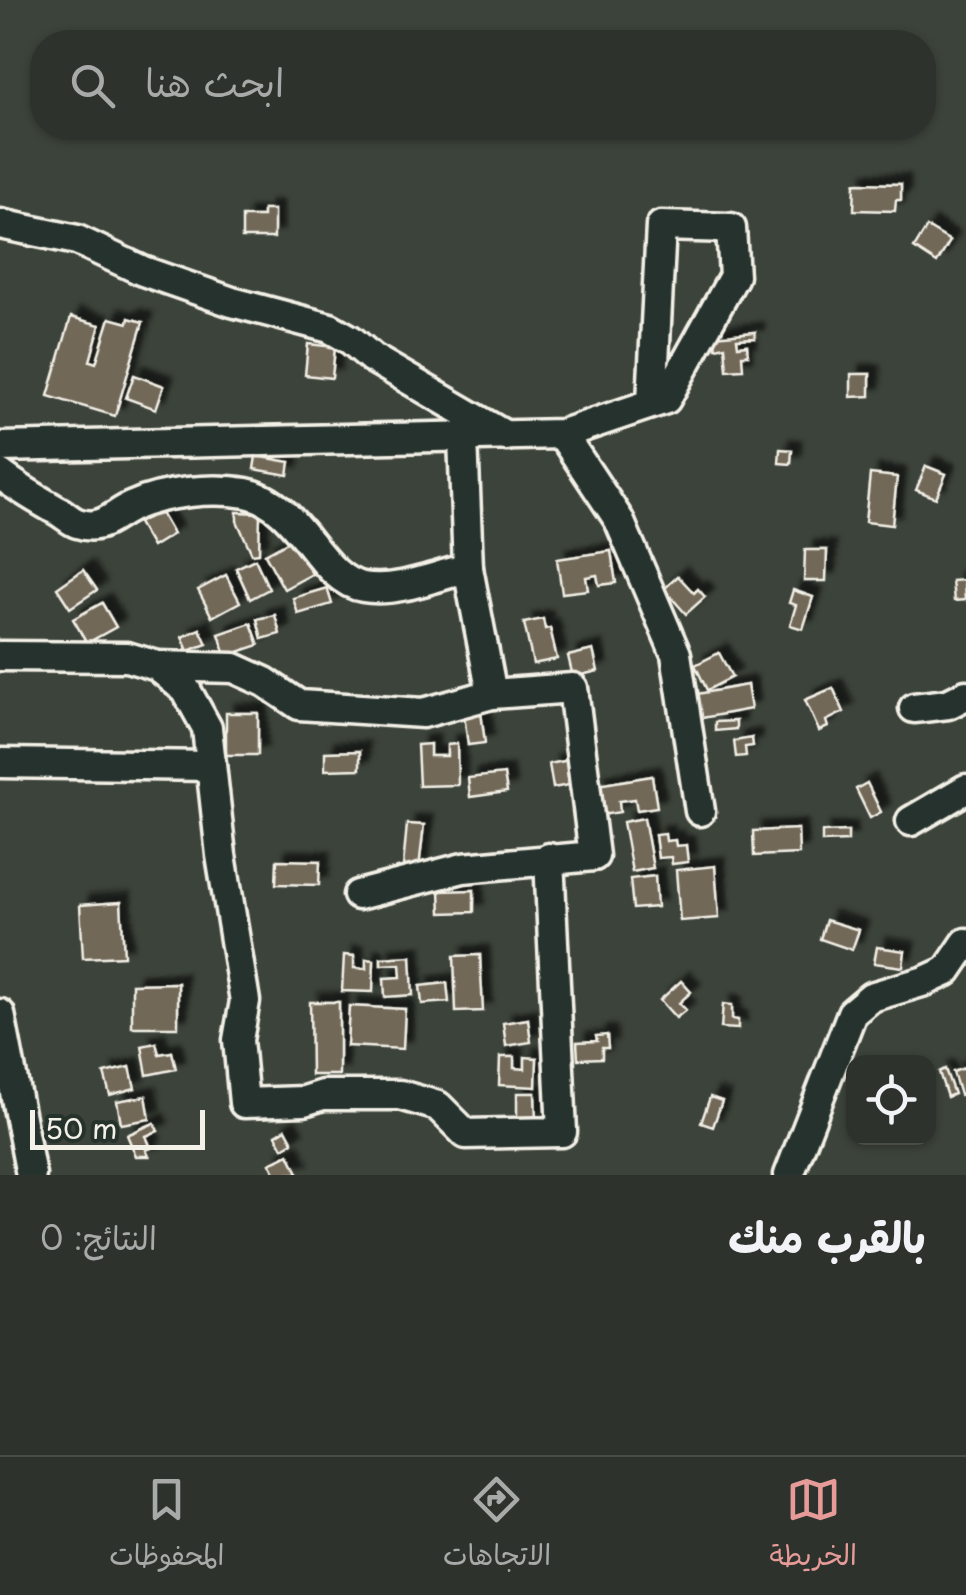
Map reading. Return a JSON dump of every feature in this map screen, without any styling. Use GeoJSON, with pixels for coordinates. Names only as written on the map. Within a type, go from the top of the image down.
{"type":"FeatureCollection","features":[{"type":"Feature","properties":{"kind":"street"},"geometry":{"type":"LineString","coordinates":[[0,224],[77,240],[143,270],[232,302],[330,328],[372,358],[506,436]]}},
{"type":"Feature","properties":{"kind":"street"},"geometry":{"type":"LineString","coordinates":[[0,447],[562,434],[666,399],[734,276],[731,228],[661,226],[652,402]]}},
{"type":"Feature","properties":{"kind":"street"},"geometry":{"type":"LineString","coordinates":[[562,434],[619,520],[676,654],[700,811]]}},
{"type":"Feature","properties":{"kind":"street"},"geometry":{"type":"LineString","coordinates":[[462,437],[468,568],[492,694]]}},
{"type":"Feature","properties":{"kind":"street"},"geometry":{"type":"LineString","coordinates":[[0,474],[30,497],[79,524],[109,523],[130,507],[168,496],[248,494],[272,504],[299,527],[320,556],[350,584],[367,588],[396,586],[468,568]]}},
{"type":"Feature","properties":{"kind":"street"},"geometry":{"type":"LineString","coordinates":[[0,656],[127,657],[157,666],[234,668],[265,682],[299,705],[423,713],[492,694],[573,688],[594,856],[463,868],[358,895]]}},
{"type":"Feature","properties":{"kind":"street"},"geometry":{"type":"LineString","coordinates":[[157,666],[186,690],[207,728],[221,855],[245,1002],[238,1040],[244,1102],[304,1102],[323,1095],[400,1094],[438,1106],[466,1134],[562,1132],[549,858]]}},
{"type":"Feature","properties":{"kind":"street"},"geometry":{"type":"LineString","coordinates":[[914,708],[948,704],[966,695]]}},
{"type":"Feature","properties":{"kind":"street"},"geometry":{"type":"LineString","coordinates":[[0,763],[212,766]]}},
{"type":"Feature","properties":{"kind":"street"},"geometry":{"type":"LineString","coordinates":[[911,821],[966,788]]}},
{"type":"Feature","properties":{"kind":"street"},"geometry":{"type":"LineString","coordinates":[[789,1175],[852,1013],[871,996],[947,971],[966,942]]}},
{"type":"Feature","properties":{"kind":"street"},"geometry":{"type":"LineString","coordinates":[[0,1014],[32,1175]]}},
{"type":"Feature","properties":{"kind":"building"},"geometry":{"type":"Polygon","coordinates":[[[855,183],[901,184],[901,200],[896,200],[895,211],[854,210],[855,183]]]}},
{"type":"Feature","properties":{"kind":"building"},"geometry":{"type":"Polygon","coordinates":[[[263,210],[274,210],[274,238],[242,238],[242,217],[263,217],[263,210]]]}},
{"type":"Feature","properties":{"kind":"building"},"geometry":{"type":"Polygon","coordinates":[[[927,227],[950,241],[937,263],[914,248],[927,227]]]}},
{"type":"Feature","properties":{"kind":"building"},"geometry":{"type":"Polygon","coordinates":[[[71,317],[100,325],[90,361],[96,363],[110,318],[143,322],[115,416],[48,396],[71,317]]]}},
{"type":"Feature","properties":{"kind":"building"},"geometry":{"type":"Polygon","coordinates":[[[755,332],[755,338],[737,339],[738,346],[747,345],[748,355],[742,355],[743,369],[727,370],[725,346],[716,348],[714,336],[755,332]]]}},
{"type":"Feature","properties":{"kind":"building"},"geometry":{"type":"Polygon","coordinates":[[[308,344],[335,347],[332,378],[305,375],[308,344]]]}},
{"type":"Feature","properties":{"kind":"building"},"geometry":{"type":"Polygon","coordinates":[[[851,374],[870,374],[870,396],[851,397],[851,374]]]}},
{"type":"Feature","properties":{"kind":"building"},"geometry":{"type":"Polygon","coordinates":[[[134,375],[164,386],[156,409],[126,398],[134,375]]]}},
{"type":"Feature","properties":{"kind":"building"},"geometry":{"type":"Polygon","coordinates":[[[780,449],[792,450],[791,464],[779,463],[780,449]]]}},
{"type":"Feature","properties":{"kind":"building"},"geometry":{"type":"Polygon","coordinates":[[[256,456],[290,462],[288,475],[254,469],[256,456]]]}},
{"type":"Feature","properties":{"kind":"building"},"geometry":{"type":"Polygon","coordinates":[[[926,466],[946,474],[936,498],[916,490],[926,466]]]}},
{"type":"Feature","properties":{"kind":"building"},"geometry":{"type":"Polygon","coordinates":[[[870,474],[897,477],[892,525],[865,522],[870,474]]]}},
{"type":"Feature","properties":{"kind":"building"},"geometry":{"type":"Polygon","coordinates":[[[159,510],[173,534],[152,547],[138,523],[159,510]]]}},
{"type":"Feature","properties":{"kind":"building"},"geometry":{"type":"Polygon","coordinates":[[[237,512],[260,513],[259,553],[252,554],[237,521],[237,512]]]}},
{"type":"Feature","properties":{"kind":"building"},"geometry":{"type":"Polygon","coordinates":[[[293,539],[312,574],[284,589],[265,554],[293,539]]]}},
{"type":"Feature","properties":{"kind":"building"},"geometry":{"type":"Polygon","coordinates":[[[805,550],[827,550],[826,581],[804,581],[805,550]]]}},
{"type":"Feature","properties":{"kind":"building"},"geometry":{"type":"Polygon","coordinates":[[[611,551],[616,583],[599,585],[597,575],[586,577],[588,590],[562,593],[557,559],[611,551]]]}},
{"type":"Feature","properties":{"kind":"building"},"geometry":{"type":"Polygon","coordinates":[[[255,559],[269,589],[250,599],[236,568],[255,559]]]}},
{"type":"Feature","properties":{"kind":"building"},"geometry":{"type":"Polygon","coordinates":[[[83,570],[97,590],[70,608],[57,588],[83,570]]]}},
{"type":"Feature","properties":{"kind":"building"},"geometry":{"type":"Polygon","coordinates":[[[226,575],[240,602],[212,617],[198,590],[226,575]]]}},
{"type":"Feature","properties":{"kind":"building"},"geometry":{"type":"Polygon","coordinates":[[[678,576],[694,593],[698,589],[705,597],[686,614],[664,589],[678,576]]]}},
{"type":"Feature","properties":{"kind":"building"},"geometry":{"type":"Polygon","coordinates":[[[964,580],[965,600],[954,601],[952,581],[964,580]]]}},
{"type":"Feature","properties":{"kind":"building"},"geometry":{"type":"Polygon","coordinates":[[[327,588],[332,604],[298,614],[293,598],[327,588]]]}},
{"type":"Feature","properties":{"kind":"building"},"geometry":{"type":"Polygon","coordinates":[[[793,590],[813,597],[803,629],[790,625],[796,605],[789,603],[793,590]]]}},
{"type":"Feature","properties":{"kind":"building"},"geometry":{"type":"Polygon","coordinates":[[[102,603],[116,627],[87,643],[73,619],[102,603]]]}},
{"type":"Feature","properties":{"kind":"building"},"geometry":{"type":"Polygon","coordinates":[[[275,615],[280,634],[262,639],[257,619],[275,615]]]}},
{"type":"Feature","properties":{"kind":"building"},"geometry":{"type":"Polygon","coordinates":[[[543,619],[545,629],[550,628],[557,659],[533,664],[524,623],[543,619]]]}},
{"type":"Feature","properties":{"kind":"building"},"geometry":{"type":"Polygon","coordinates":[[[251,623],[259,645],[226,656],[219,634],[251,623]]]}},
{"type":"Feature","properties":{"kind":"building"},"geometry":{"type":"Polygon","coordinates":[[[200,629],[207,644],[188,651],[182,637],[200,629]]]}},
{"type":"Feature","properties":{"kind":"building"},"geometry":{"type":"Polygon","coordinates":[[[593,650],[598,671],[573,677],[568,656],[593,650]]]}},
{"type":"Feature","properties":{"kind":"building"},"geometry":{"type":"Polygon","coordinates":[[[719,653],[732,677],[707,690],[695,665],[719,653]]]}},
{"type":"Feature","properties":{"kind":"building"},"geometry":{"type":"Polygon","coordinates":[[[747,685],[751,709],[702,718],[697,694],[747,685]]]}},
{"type":"Feature","properties":{"kind":"building"},"geometry":{"type":"Polygon","coordinates":[[[833,688],[844,712],[826,721],[828,727],[819,731],[805,700],[833,688]]]}},
{"type":"Feature","properties":{"kind":"building"},"geometry":{"type":"Polygon","coordinates":[[[481,712],[485,743],[468,745],[464,714],[481,712]]]}},
{"type":"Feature","properties":{"kind":"building"},"geometry":{"type":"Polygon","coordinates":[[[226,713],[258,713],[258,755],[226,755],[226,713]]]}},
{"type":"Feature","properties":{"kind":"building"},"geometry":{"type":"Polygon","coordinates":[[[736,721],[736,729],[715,731],[715,722],[736,721]]]}},
{"type":"Feature","properties":{"kind":"building"},"geometry":{"type":"Polygon","coordinates":[[[752,738],[753,746],[745,747],[746,756],[736,757],[734,741],[752,738]]]}},
{"type":"Feature","properties":{"kind":"building"},"geometry":{"type":"Polygon","coordinates":[[[430,744],[430,756],[447,756],[447,745],[457,744],[458,785],[419,786],[417,745],[430,744]]]}},
{"type":"Feature","properties":{"kind":"building"},"geometry":{"type":"Polygon","coordinates":[[[360,751],[360,769],[325,770],[325,752],[360,751]]]}},
{"type":"Feature","properties":{"kind":"building"},"geometry":{"type":"Polygon","coordinates":[[[574,759],[579,783],[553,788],[549,764],[574,759]]]}},
{"type":"Feature","properties":{"kind":"building"},"geometry":{"type":"Polygon","coordinates":[[[504,774],[507,792],[470,797],[468,778],[504,774]]]}},
{"type":"Feature","properties":{"kind":"building"},"geometry":{"type":"Polygon","coordinates":[[[652,776],[657,807],[637,810],[635,799],[619,801],[620,812],[602,815],[597,785],[652,776]]]}},
{"type":"Feature","properties":{"kind":"building"},"geometry":{"type":"Polygon","coordinates":[[[867,783],[881,812],[870,818],[856,789],[867,783]]]}},
{"type":"Feature","properties":{"kind":"building"},"geometry":{"type":"Polygon","coordinates":[[[644,818],[653,868],[632,872],[623,822],[644,818]]]}},
{"type":"Feature","properties":{"kind":"building"},"geometry":{"type":"Polygon","coordinates":[[[407,824],[424,825],[419,868],[403,867],[407,824]]]}},
{"type":"Feature","properties":{"kind":"building"},"geometry":{"type":"Polygon","coordinates":[[[798,829],[799,854],[754,856],[753,831],[798,829]]]}},
{"type":"Feature","properties":{"kind":"building"},"geometry":{"type":"Polygon","coordinates":[[[848,831],[848,841],[822,842],[822,832],[848,831]]]}},
{"type":"Feature","properties":{"kind":"building"},"geometry":{"type":"Polygon","coordinates":[[[665,834],[666,841],[686,845],[688,862],[672,864],[671,857],[658,858],[655,835],[665,834]]]}},
{"type":"Feature","properties":{"kind":"building"},"geometry":{"type":"Polygon","coordinates":[[[277,860],[320,861],[319,885],[276,884],[277,860]]]}},
{"type":"Feature","properties":{"kind":"building"},"geometry":{"type":"Polygon","coordinates":[[[715,866],[719,918],[680,921],[676,870],[715,866]]]}},
{"type":"Feature","properties":{"kind":"building"},"geometry":{"type":"Polygon","coordinates":[[[655,876],[657,907],[633,909],[630,879],[655,876]]]}},
{"type":"Feature","properties":{"kind":"building"},"geometry":{"type":"Polygon","coordinates":[[[474,890],[474,912],[441,913],[440,891],[474,890]]]}},
{"type":"Feature","properties":{"kind":"building"},"geometry":{"type":"Polygon","coordinates":[[[121,902],[124,956],[83,958],[80,905],[121,902]]]}},
{"type":"Feature","properties":{"kind":"building"},"geometry":{"type":"Polygon","coordinates":[[[826,920],[859,930],[852,950],[820,939],[826,920]]]}},
{"type":"Feature","properties":{"kind":"building"},"geometry":{"type":"Polygon","coordinates":[[[877,947],[905,951],[903,967],[874,963],[877,947]]]}},
{"type":"Feature","properties":{"kind":"building"},"geometry":{"type":"Polygon","coordinates":[[[344,955],[354,956],[354,968],[366,969],[366,959],[374,960],[373,992],[342,991],[344,955]]]}},
{"type":"Feature","properties":{"kind":"building"},"geometry":{"type":"Polygon","coordinates":[[[480,955],[483,1011],[456,1012],[454,956],[480,955]]]}},
{"type":"Feature","properties":{"kind":"building"},"geometry":{"type":"Polygon","coordinates":[[[411,956],[413,995],[385,997],[384,978],[401,977],[400,964],[381,965],[381,958],[411,956]]]}},
{"type":"Feature","properties":{"kind":"building"},"geometry":{"type":"Polygon","coordinates":[[[681,981],[691,992],[679,1003],[686,1010],[676,1018],[660,1000],[681,981]]]}},
{"type":"Feature","properties":{"kind":"building"},"geometry":{"type":"Polygon","coordinates":[[[178,983],[178,1027],[132,1027],[132,984],[178,983]]]}},
{"type":"Feature","properties":{"kind":"building"},"geometry":{"type":"Polygon","coordinates":[[[447,983],[449,1002],[422,1004],[420,986],[447,983]]]}},
{"type":"Feature","properties":{"kind":"building"},"geometry":{"type":"Polygon","coordinates":[[[310,1002],[339,1002],[339,1075],[311,1075],[310,1002]]]}},
{"type":"Feature","properties":{"kind":"building"},"geometry":{"type":"Polygon","coordinates":[[[723,1004],[732,1005],[732,1019],[738,1020],[738,1029],[721,1028],[723,1004]]]}},
{"type":"Feature","properties":{"kind":"building"},"geometry":{"type":"Polygon","coordinates":[[[349,1006],[405,1009],[403,1049],[347,1046],[349,1006]]]}},
{"type":"Feature","properties":{"kind":"building"},"geometry":{"type":"Polygon","coordinates":[[[528,1019],[531,1042],[506,1046],[503,1023],[528,1019]]]}},
{"type":"Feature","properties":{"kind":"building"},"geometry":{"type":"Polygon","coordinates":[[[607,1035],[608,1048],[602,1048],[602,1058],[578,1059],[577,1042],[597,1041],[596,1036],[607,1035]]]}},
{"type":"Feature","properties":{"kind":"building"},"geometry":{"type":"Polygon","coordinates":[[[156,1043],[159,1054],[172,1052],[176,1069],[147,1075],[142,1046],[156,1043]]]}},
{"type":"Feature","properties":{"kind":"building"},"geometry":{"type":"Polygon","coordinates":[[[500,1057],[514,1057],[514,1068],[525,1069],[525,1057],[537,1058],[536,1087],[499,1085],[500,1057]]]}},
{"type":"Feature","properties":{"kind":"building"},"geometry":{"type":"Polygon","coordinates":[[[130,1067],[135,1088],[110,1095],[104,1073],[130,1067]]]}},
{"type":"Feature","properties":{"kind":"building"},"geometry":{"type":"Polygon","coordinates":[[[964,1068],[966,1093],[960,1095],[953,1072],[964,1068]]]}},
{"type":"Feature","properties":{"kind":"building"},"geometry":{"type":"Polygon","coordinates":[[[945,1069],[954,1094],[947,1097],[939,1072],[945,1069]]]}},
{"type":"Feature","properties":{"kind":"building"},"geometry":{"type":"Polygon","coordinates":[[[517,1093],[535,1093],[536,1121],[517,1121],[517,1093]]]}},
{"type":"Feature","properties":{"kind":"building"},"geometry":{"type":"Polygon","coordinates":[[[146,1096],[150,1119],[121,1124],[117,1101],[146,1096]]]}},
{"type":"Feature","properties":{"kind":"building"},"geometry":{"type":"Polygon","coordinates":[[[710,1097],[722,1101],[713,1127],[701,1123],[710,1097]]]}},
{"type":"Feature","properties":{"kind":"building"},"geometry":{"type":"Polygon","coordinates":[[[154,1123],[158,1131],[146,1136],[151,1148],[146,1150],[149,1156],[136,1156],[127,1135],[154,1123]]]}},
{"type":"Feature","properties":{"kind":"building"},"geometry":{"type":"Polygon","coordinates":[[[286,1129],[293,1142],[283,1148],[276,1135],[286,1129]]]}},
{"type":"Feature","properties":{"kind":"building"},"geometry":{"type":"Polygon","coordinates":[[[289,1154],[298,1173],[276,1175],[270,1163],[289,1154]]]}}]}
